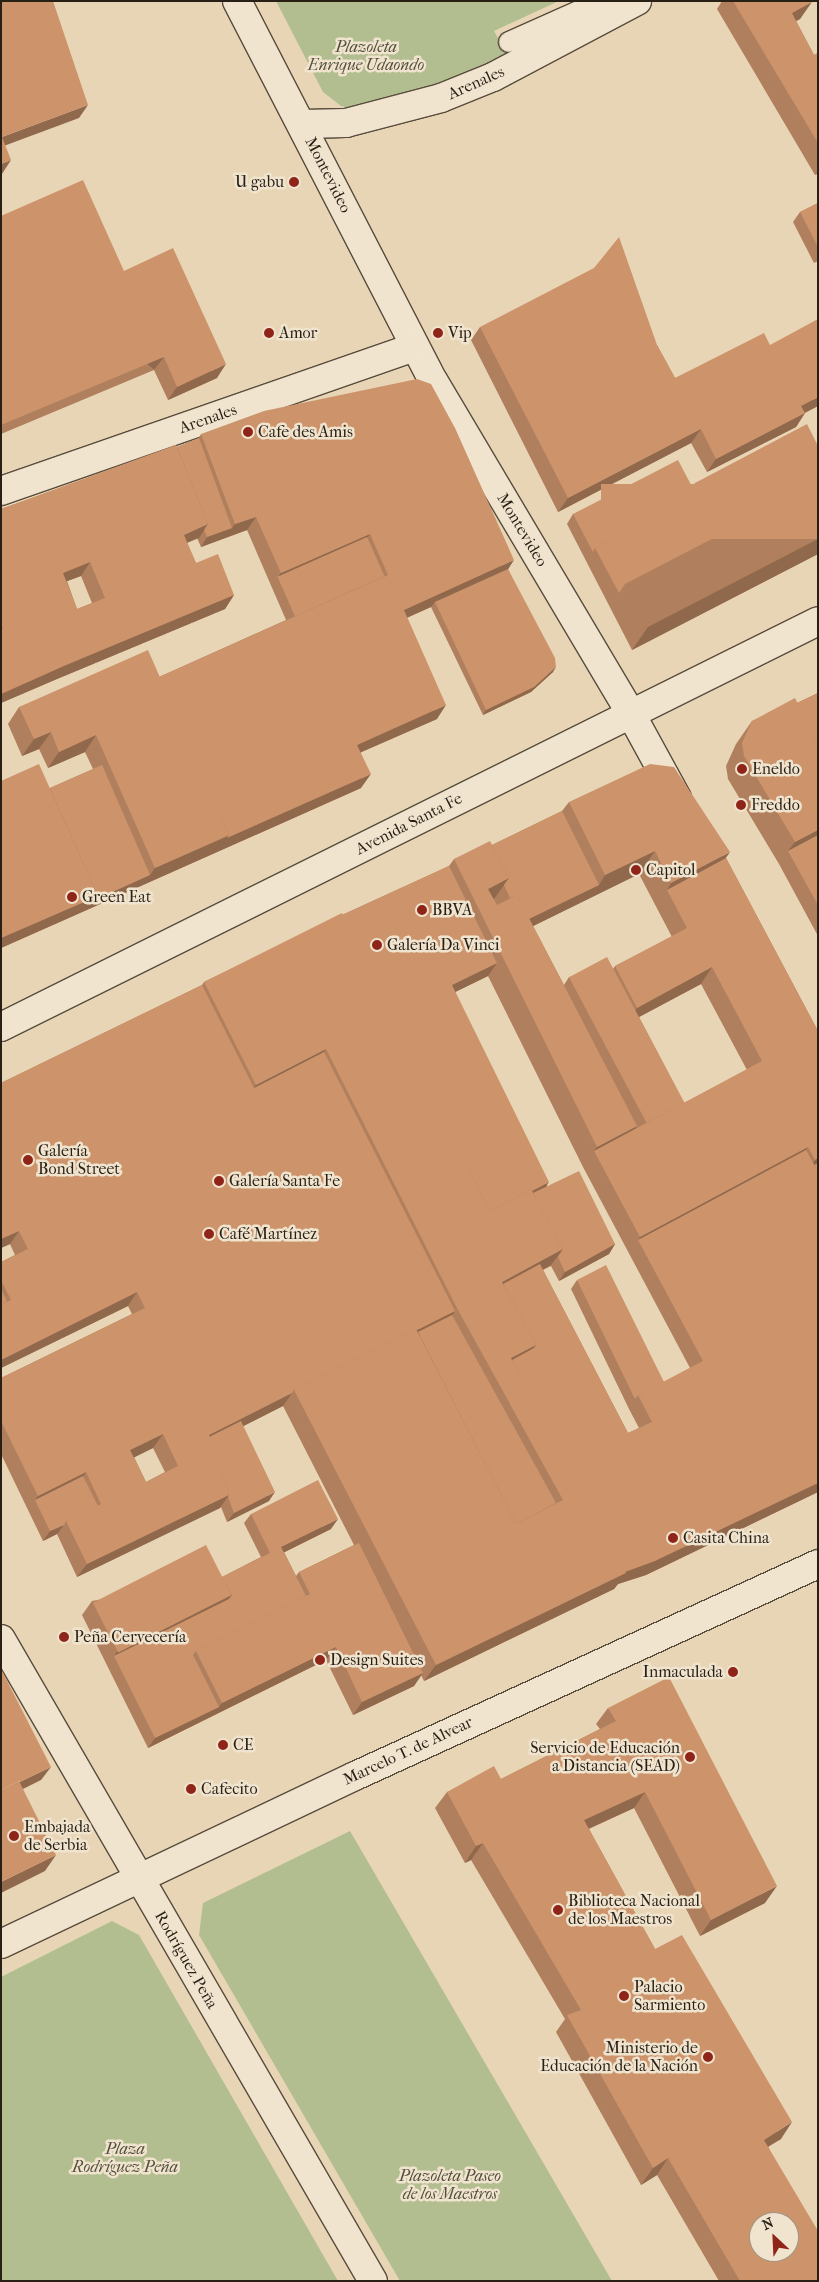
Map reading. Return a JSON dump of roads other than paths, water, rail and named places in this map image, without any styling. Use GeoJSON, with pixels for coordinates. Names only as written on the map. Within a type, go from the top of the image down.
{"type":"FeatureCollection","features":[{"type":"Feature","properties":{"kind":"street","name":"Montevideo"},"geometry":{"type":"LineString","coordinates":[[237,1],[302,124],[415,347],[631,714],[688,818]]}},
{"type":"Feature","properties":{"kind":"street","name":"Arenales"},"geometry":{"type":"LineString","coordinates":[[302,124],[346,123],[441,98],[493,77],[637,1]]}},
{"type":"Feature","properties":{"kind":"street","name":"Arenales"},"geometry":{"type":"LineString","coordinates":[[1,491],[415,347]]}},
{"type":"Feature","properties":{"kind":"street","name":"Avenida Santa Fe"},"geometry":{"type":"LineString","coordinates":[[1,1027],[818,621]]}},
{"type":"Feature","properties":{"kind":"street","name":"Marcelo T. de Alvear"},"geometry":{"type":"LineString","coordinates":[[1,1944],[138,1878],[818,1564]]}},
{"type":"Feature","properties":{"kind":"street","name":"Rodríguez Peña"},"geometry":{"type":"LineString","coordinates":[[1,1639],[373,2281]]}},
{"type":"Feature","properties":{"kind":"lane"},"geometry":{"type":"LineString","coordinates":[[509,42],[601,1]]}},
{"type":"Feature","properties":{"kind":"place","name":"U gabu"},"geometry":{"type":"Point","coordinates":[294,182]}},
{"type":"Feature","properties":{"kind":"place","name":"Amor"},"geometry":{"type":"Point","coordinates":[269,333]}},
{"type":"Feature","properties":{"kind":"place","name":"Vip"},"geometry":{"type":"Point","coordinates":[438,333]}},
{"type":"Feature","properties":{"kind":"place","name":"Cafe des Amis"},"geometry":{"type":"Point","coordinates":[248,432]}},
{"type":"Feature","properties":{"kind":"place","name":"Eneldo"},"geometry":{"type":"Point","coordinates":[742,769]}},
{"type":"Feature","properties":{"kind":"place","name":"Freddo"},"geometry":{"type":"Point","coordinates":[741,805]}},
{"type":"Feature","properties":{"kind":"place","name":"Capitol"},"geometry":{"type":"Point","coordinates":[636,870]}},
{"type":"Feature","properties":{"kind":"place","name":"Green Eat"},"geometry":{"type":"Point","coordinates":[72,897]}},
{"type":"Feature","properties":{"kind":"place","name":"BBVA"},"geometry":{"type":"Point","coordinates":[422,910]}},
{"type":"Feature","properties":{"kind":"place","name":"Galería Da Vinci"},"geometry":{"type":"Point","coordinates":[377,945]}},
{"type":"Feature","properties":{"kind":"place","name":"Galería Bond Street"},"geometry":{"type":"Point","coordinates":[28,1160]}},
{"type":"Feature","properties":{"kind":"place","name":"Galería Santa Fe"},"geometry":{"type":"Point","coordinates":[219,1181]}},
{"type":"Feature","properties":{"kind":"place","name":"Café Martínez"},"geometry":{"type":"Point","coordinates":[209,1234]}},
{"type":"Feature","properties":{"kind":"place","name":"Casita China"},"geometry":{"type":"Point","coordinates":[673,1538]}},
{"type":"Feature","properties":{"kind":"place","name":"Peña Cervecería"},"geometry":{"type":"Point","coordinates":[64,1637]}},
{"type":"Feature","properties":{"kind":"place","name":"Design Suites"},"geometry":{"type":"Point","coordinates":[320,1660]}},
{"type":"Feature","properties":{"kind":"place","name":"Inmaculada"},"geometry":{"type":"Point","coordinates":[733,1672]}},
{"type":"Feature","properties":{"kind":"place","name":"CE"},"geometry":{"type":"Point","coordinates":[223,1745]}},
{"type":"Feature","properties":{"kind":"place","name":"Servicio de Educación a Distancia (SEAD)"},"geometry":{"type":"Point","coordinates":[690,1757]}},
{"type":"Feature","properties":{"kind":"place","name":"Cafecito"},"geometry":{"type":"Point","coordinates":[191,1789]}},
{"type":"Feature","properties":{"kind":"place","name":"Embajada de Serbia"},"geometry":{"type":"Point","coordinates":[14,1836]}},
{"type":"Feature","properties":{"kind":"place","name":"Biblioteca Nacional de los Maestros"},"geometry":{"type":"Point","coordinates":[558,1910]}},
{"type":"Feature","properties":{"kind":"place","name":"Palacio Sarmiento"},"geometry":{"type":"Point","coordinates":[624,1996]}},
{"type":"Feature","properties":{"kind":"place","name":"Ministerio de Educación de la Nación"},"geometry":{"type":"Point","coordinates":[708,2057]}},
{"type":"Feature","properties":{"kind":"park label","name":"Plazoleta Enrique Udaondo"},"geometry":{"type":"Point","coordinates":[366,56]}},
{"type":"Feature","properties":{"kind":"park label","name":"Plaza Rodríguez Peña"},"geometry":{"type":"Point","coordinates":[125,2158]}},
{"type":"Feature","properties":{"kind":"park label","name":"Plazoleta Paseo de los Maestros"},"geometry":{"type":"Point","coordinates":[450,2185]}}]}
